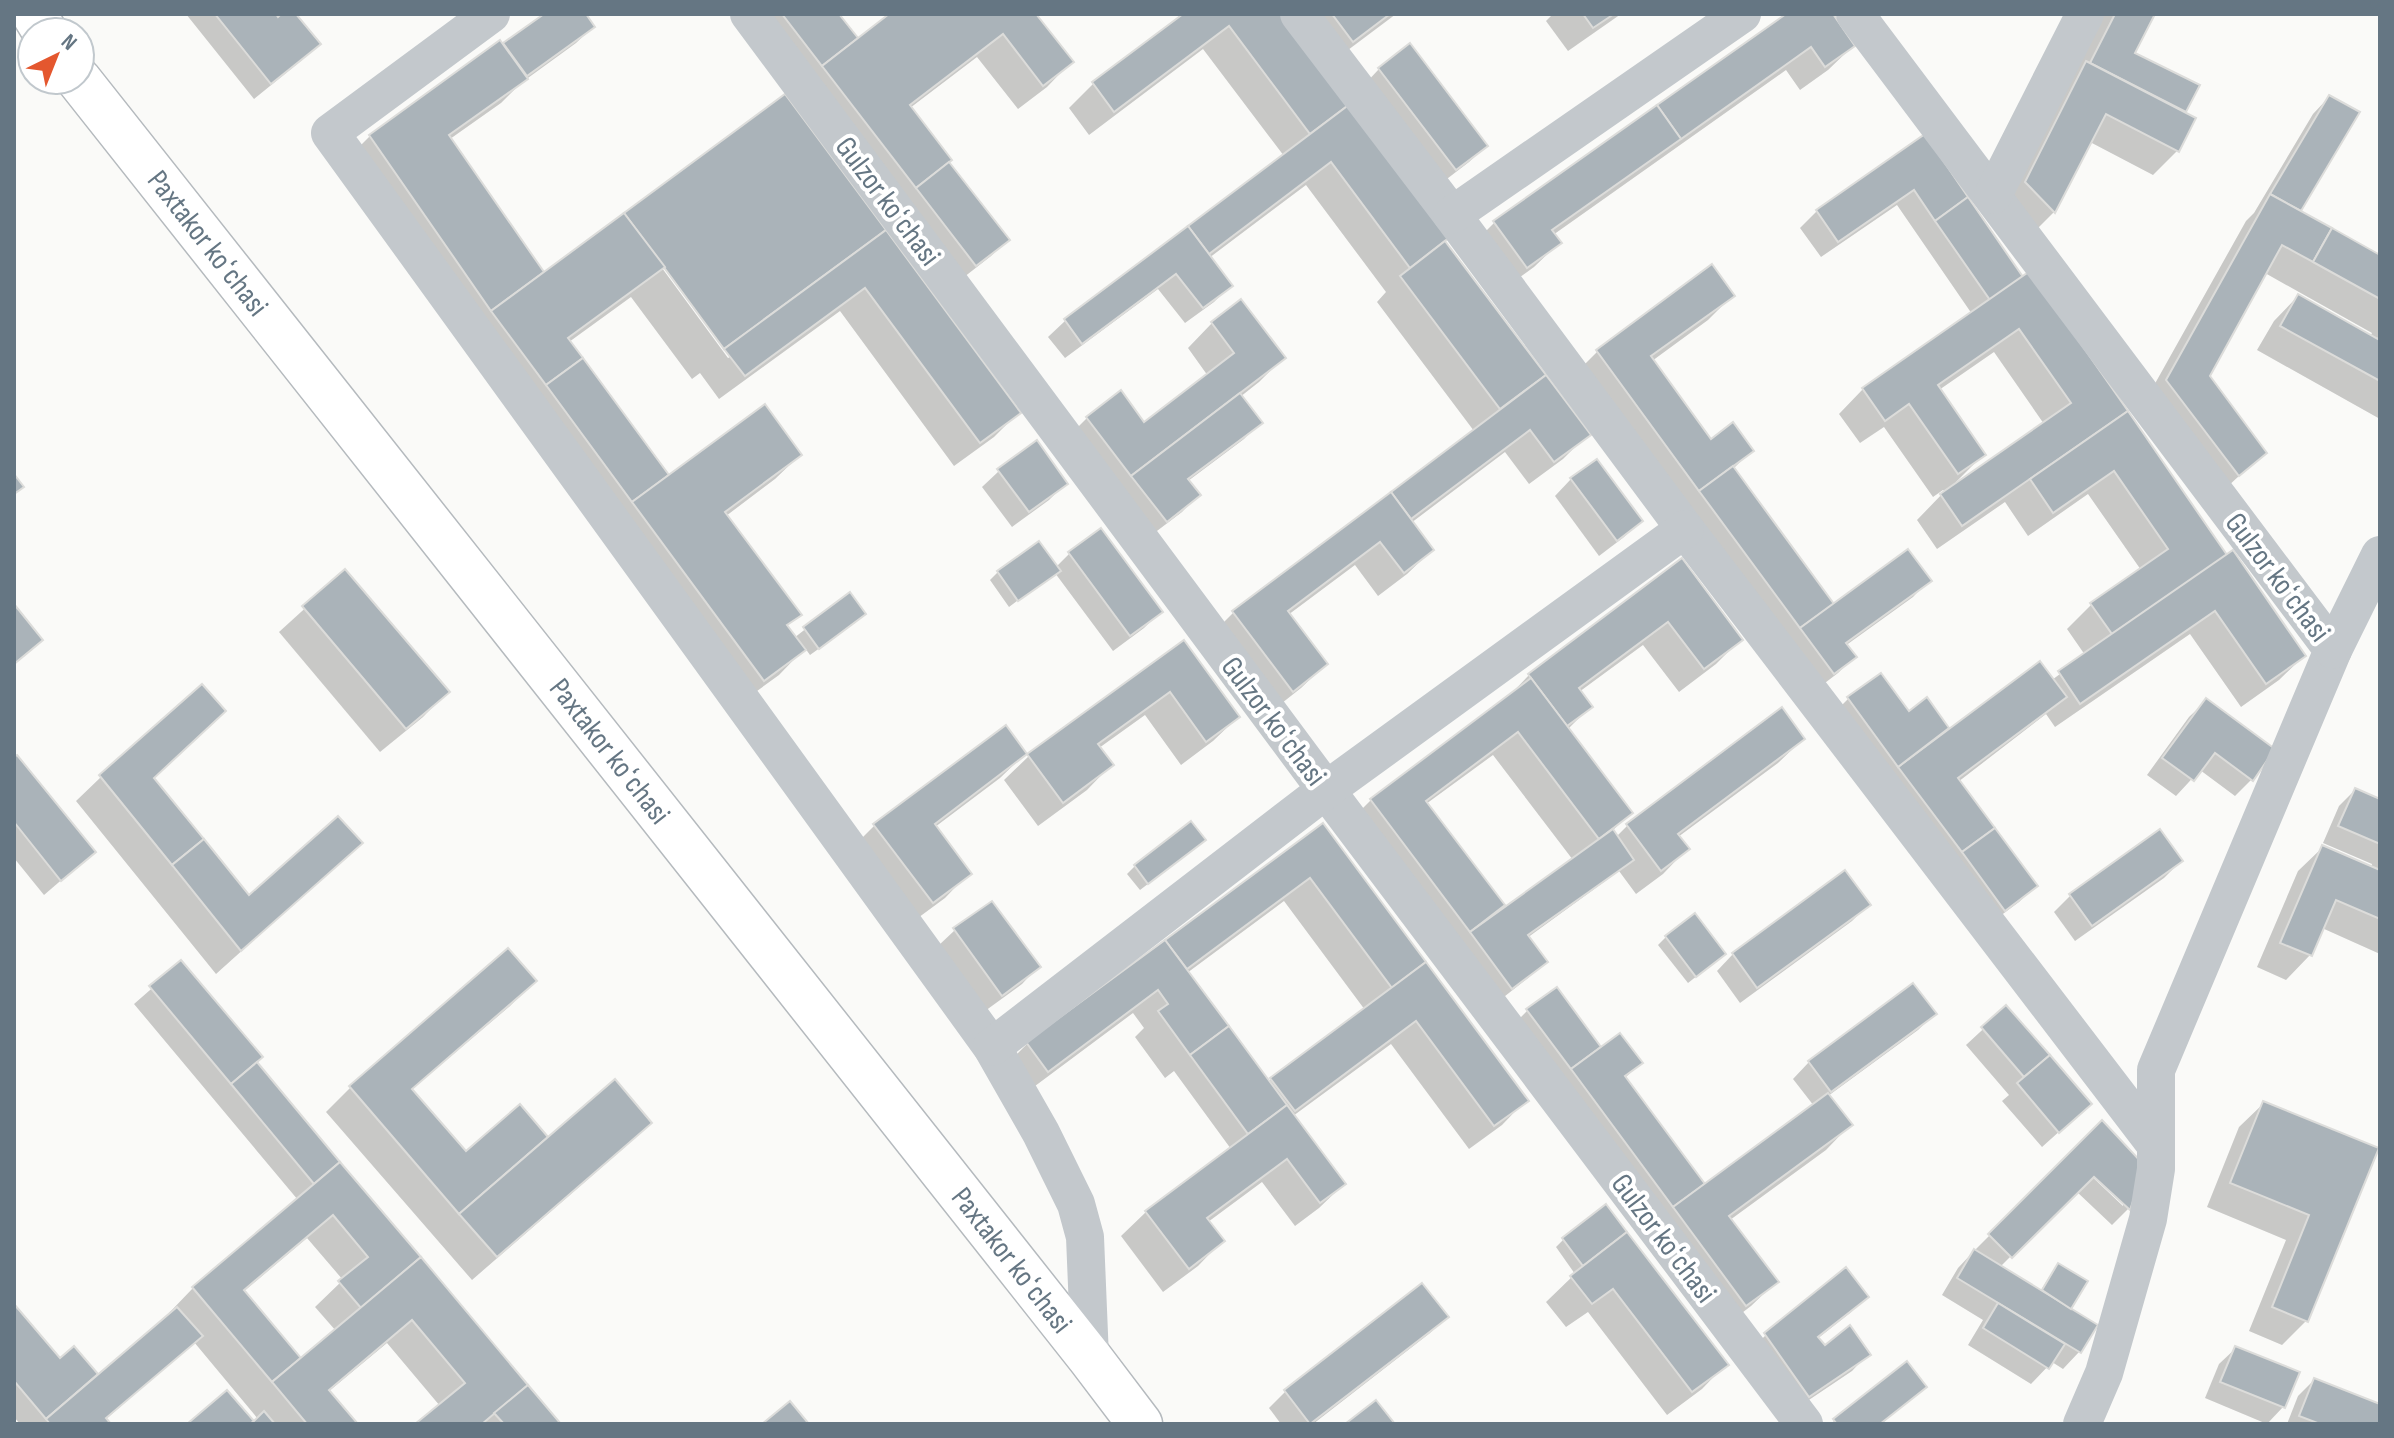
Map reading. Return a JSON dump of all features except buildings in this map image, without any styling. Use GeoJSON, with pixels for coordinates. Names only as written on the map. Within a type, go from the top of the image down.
{"type":"FeatureCollection","features":[{"type":"Feature","properties":{"kind":"main road","name":"Paxtakor koʻchasi"},"geometry":{"type":"LineString","coordinates":[[92,96],[1140,1424]]}},
{"type":"Feature","properties":{"kind":"street"},"geometry":{"type":"LineString","coordinates":[[491,14],[330,133],[992,1047],[1041,1133],[1076,1204],[1085,1237],[1090,1358]]}},
{"type":"Feature","properties":{"kind":"street","name":"Gulzor koʻchasi"},"geometry":{"type":"LineString","coordinates":[[749,14],[1326,790],[1804,1424]]}},
{"type":"Feature","properties":{"kind":"street"},"geometry":{"type":"LineString","coordinates":[[1299,14],[1685,529],[2155,1144]]}},
{"type":"Feature","properties":{"kind":"street"},"geometry":{"type":"LineString","coordinates":[[1452,215],[1742,14]]}},
{"type":"Feature","properties":{"kind":"street","name":"Gulzor koʻchasi"},"geometry":{"type":"LineString","coordinates":[[1855,14],[2333,650],[2156,1070],[2156,1169],[2148,1219],[2104,1373],[2082,1424]]}},
{"type":"Feature","properties":{"kind":"street"},"geometry":{"type":"LineString","coordinates":[[1993,195],[2085,14]]}},
{"type":"Feature","properties":{"kind":"street"},"geometry":{"type":"LineString","coordinates":[[992,1047],[1326,790],[1685,529]]}},
{"type":"Feature","properties":{"kind":"street"},"geometry":{"type":"LineString","coordinates":[[2333,650],[2380,555]]}}]}
